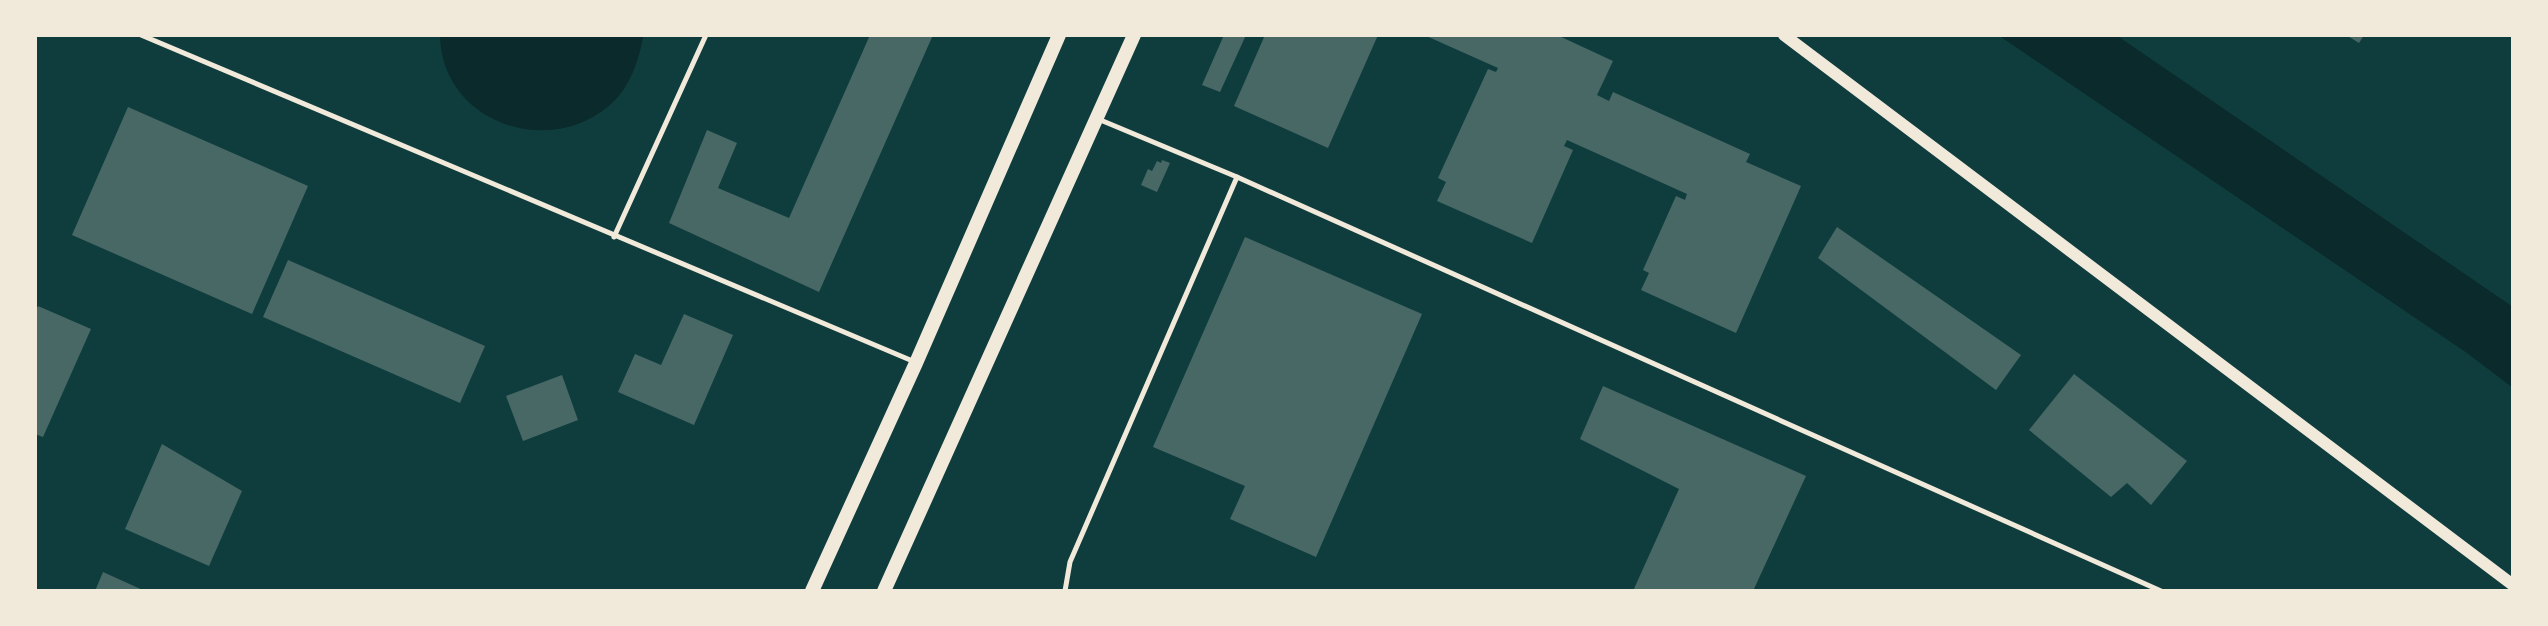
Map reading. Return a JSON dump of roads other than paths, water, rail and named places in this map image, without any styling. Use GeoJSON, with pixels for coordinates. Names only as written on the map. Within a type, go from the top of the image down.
{"type":"FeatureCollection","features":[{"type":"Feature","properties":{"kind":"main road"},"geometry":{"type":"LineString","coordinates":[[812,591],[916,363],[1059,35]]}},
{"type":"Feature","properties":{"kind":"main road"},"geometry":{"type":"LineString","coordinates":[[884,591],[1134,35]]}},
{"type":"Feature","properties":{"kind":"street"},"geometry":{"type":"LineString","coordinates":[[1784,35],[2513,585]]}},
{"type":"Feature","properties":{"kind":"lane"},"geometry":{"type":"LineString","coordinates":[[141,35],[916,363]]}},
{"type":"Feature","properties":{"kind":"lane"},"geometry":{"type":"LineString","coordinates":[[614,237],[706,35]]}},
{"type":"Feature","properties":{"kind":"lane"},"geometry":{"type":"LineString","coordinates":[[1095,118],[1237,177],[2161,591]]}},
{"type":"Feature","properties":{"kind":"lane"},"geometry":{"type":"LineString","coordinates":[[1065,591],[1070,562],[1237,177]]}},
{"type":"Feature","properties":{"kind":"water"},"geometry":{"type":"Polygon","coordinates":[[[440,35],[643,35],[643,38],[632,74],[611,104],[586,121],[558,129],[530,130],[503,123],[478,110],[458,90],[445,65],[440,35]]]}},
{"type":"Feature","properties":{"kind":"water"},"geometry":{"type":"Polygon","coordinates":[[[1998,35],[2116,35],[2513,307],[2513,388],[2467,353],[1998,35]]]}}]}
